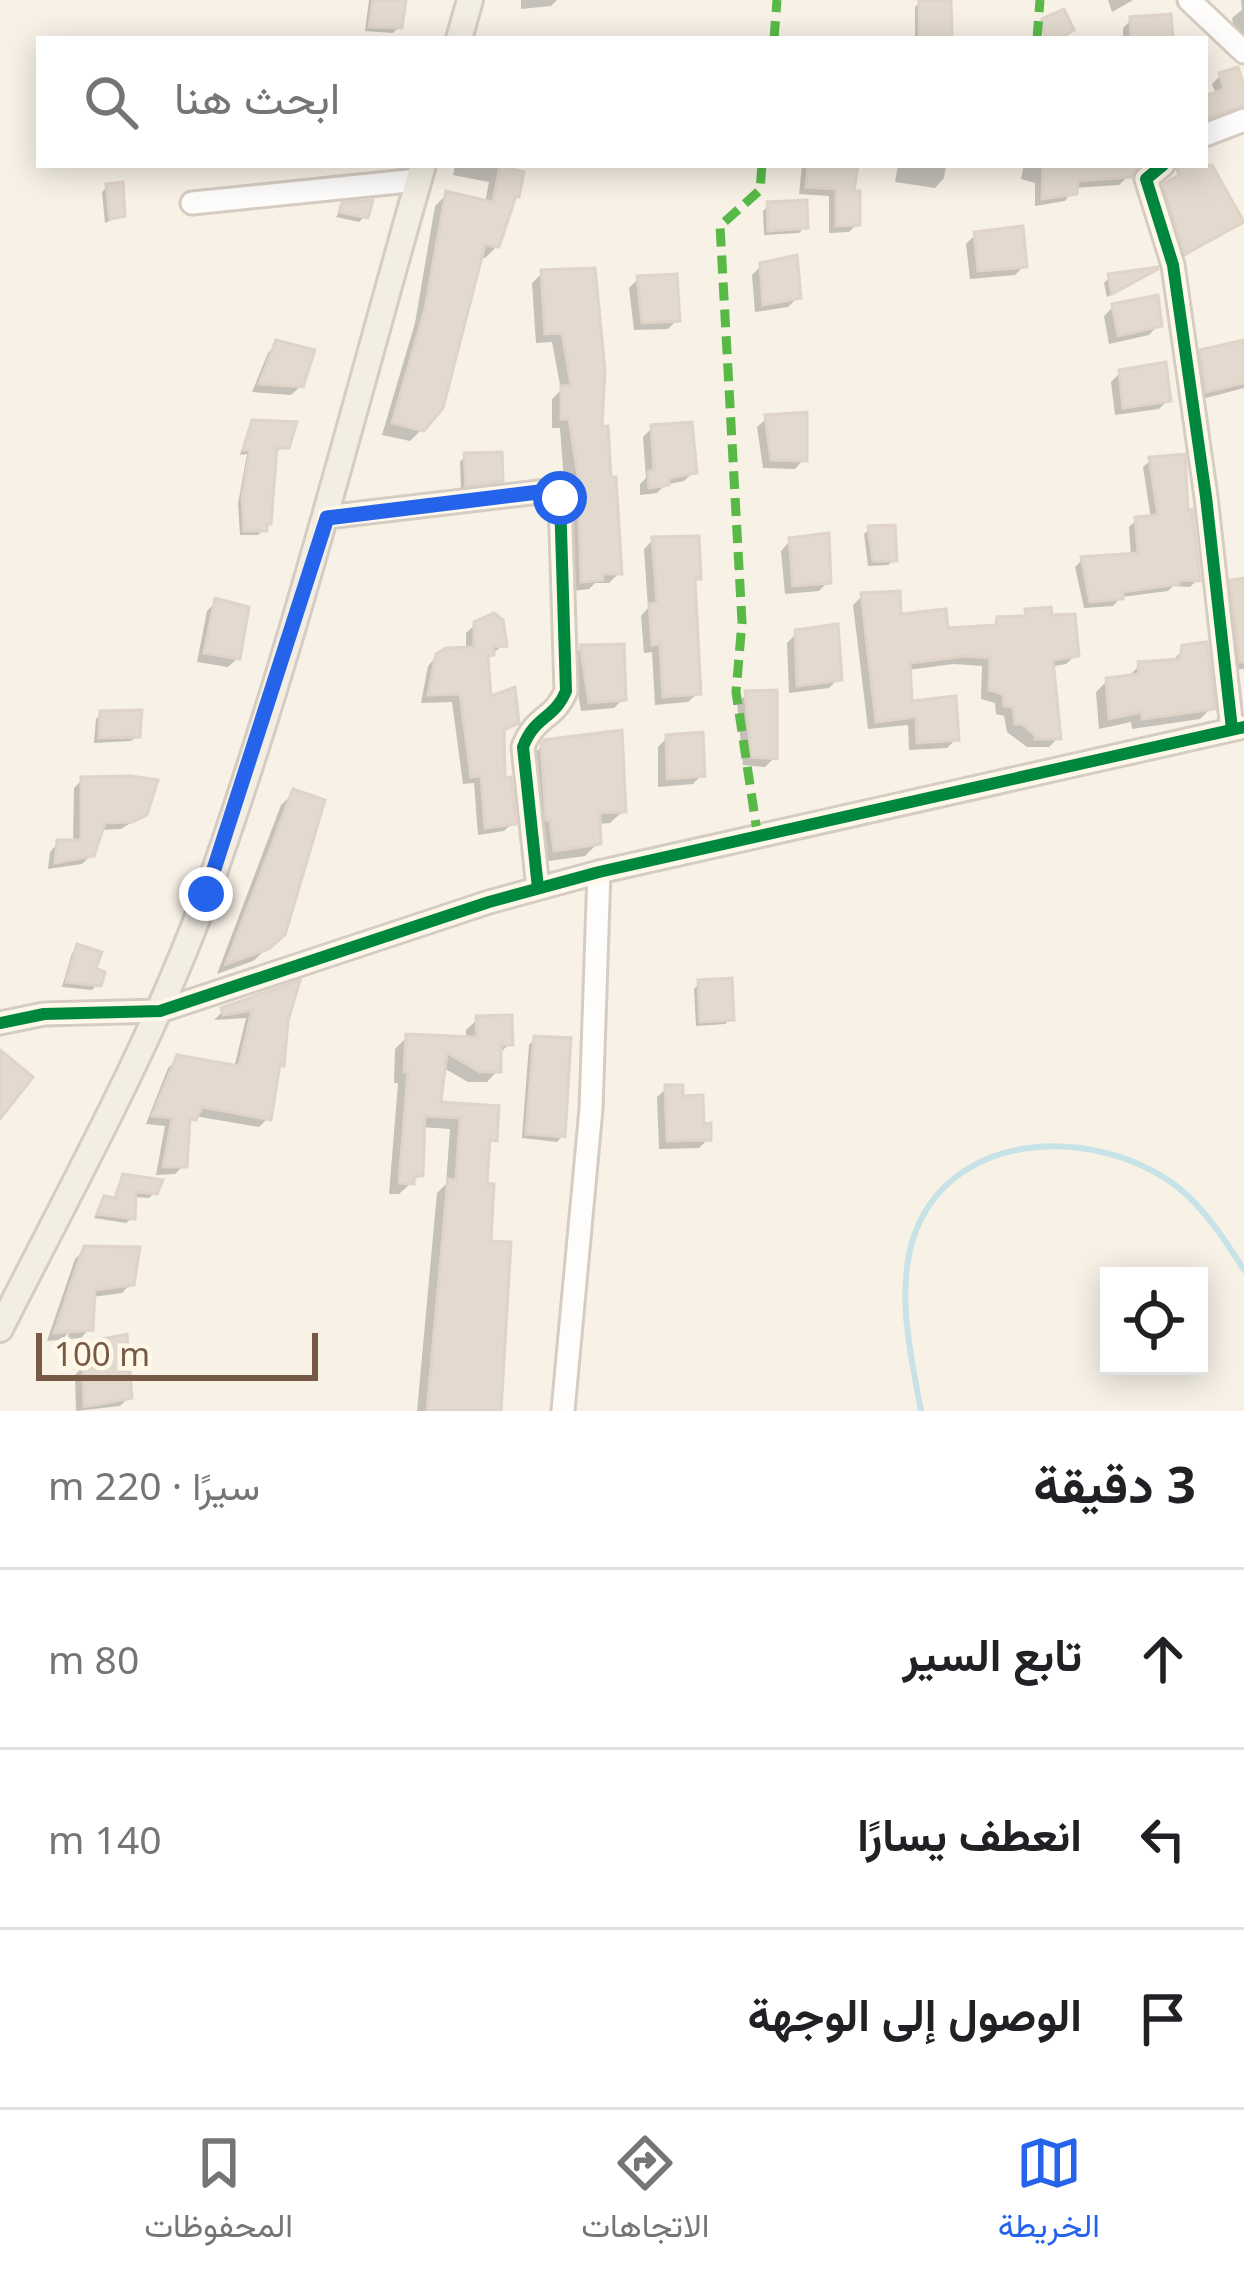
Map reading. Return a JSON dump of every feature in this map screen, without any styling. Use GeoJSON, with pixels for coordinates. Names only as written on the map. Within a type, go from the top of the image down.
{"type":"FeatureCollection","features":[{"type":"Feature","properties":{"kind":"main road"},"geometry":{"type":"LineString","coordinates":[[460,36],[470,0]]}},
{"type":"Feature","properties":{"kind":"main road"},"geometry":{"type":"LineString","coordinates":[[0,1329],[160,1011],[206,894],[327,518],[420,172]]}},
{"type":"Feature","properties":{"kind":"street"},"geometry":{"type":"LineString","coordinates":[[1189,0],[1244,52]]}},
{"type":"Feature","properties":{"kind":"street"},"geometry":{"type":"LineString","coordinates":[[1208,134],[1244,120]]}},
{"type":"Feature","properties":{"kind":"street"},"geometry":{"type":"LineString","coordinates":[[0,1023],[44,1014],[160,1011],[538,888],[1238,728],[1173,265],[1146,179],[1159,168]]}},
{"type":"Feature","properties":{"kind":"street"},"geometry":{"type":"LineString","coordinates":[[192,203],[420,172]]}},
{"type":"Feature","properties":{"kind":"street"},"geometry":{"type":"LineString","coordinates":[[327,518],[547,491],[560,498],[566,691],[560,706],[530,728],[524,748],[538,888]]}},
{"type":"Feature","properties":{"kind":"street"},"geometry":{"type":"LineString","coordinates":[[563,1411],[592,1109],[599,872]]}},
{"type":"Feature","properties":{"kind":"building"},"geometry":{"type":"Polygon","coordinates":[[[373,0],[406,0],[402,28],[369,27],[373,0]]]}},
{"type":"Feature","properties":{"kind":"building"},"geometry":{"type":"Polygon","coordinates":[[[919,0],[951,0],[952,36],[919,36],[919,0]]]}},
{"type":"Feature","properties":{"kind":"building"},"geometry":{"type":"Polygon","coordinates":[[[1064,9],[1074,30],[1064,36],[1045,36],[1042,19],[1064,9]]]}},
{"type":"Feature","properties":{"kind":"building"},"geometry":{"type":"Polygon","coordinates":[[[1171,14],[1173,36],[1131,36],[1130,17],[1171,14]]]}},
{"type":"Feature","properties":{"kind":"building"},"geometry":{"type":"Polygon","coordinates":[[[1238,67],[1244,105],[1208,118],[1208,95],[1224,89],[1219,73],[1238,67]]]}},
{"type":"Feature","properties":{"kind":"building"},"geometry":{"type":"Polygon","coordinates":[[[1212,165],[1244,222],[1185,254],[1163,184],[1179,175],[1177,169],[1212,165]]]}},
{"type":"Feature","properties":{"kind":"building"},"geometry":{"type":"Polygon","coordinates":[[[499,168],[524,172],[499,247],[485,245],[443,408],[424,431],[392,423],[425,309],[446,191],[493,202],[499,168]]]}},
{"type":"Feature","properties":{"kind":"building"},"geometry":{"type":"Polygon","coordinates":[[[808,168],[858,168],[854,191],[860,191],[860,225],[836,226],[836,189],[806,187],[808,168]]]}},
{"type":"Feature","properties":{"kind":"building"},"geometry":{"type":"Polygon","coordinates":[[[1043,168],[1137,168],[1131,177],[1078,181],[1077,194],[1042,199],[1043,168]]]}},
{"type":"Feature","properties":{"kind":"building"},"geometry":{"type":"Polygon","coordinates":[[[123,182],[125,216],[110,219],[106,184],[123,182]]]}},
{"type":"Feature","properties":{"kind":"building"},"geometry":{"type":"Polygon","coordinates":[[[373,200],[368,218],[339,212],[342,203],[373,200]]]}},
{"type":"Feature","properties":{"kind":"building"},"geometry":{"type":"Polygon","coordinates":[[[807,200],[808,228],[768,231],[767,202],[807,200]]]}},
{"type":"Feature","properties":{"kind":"building"},"geometry":{"type":"Polygon","coordinates":[[[1023,226],[1027,267],[978,271],[974,232],[1023,226]]]}},
{"type":"Feature","properties":{"kind":"building"},"geometry":{"type":"Polygon","coordinates":[[[797,255],[801,298],[763,305],[760,263],[797,255]]]}},
{"type":"Feature","properties":{"kind":"building"},"geometry":{"type":"Polygon","coordinates":[[[595,268],[605,370],[602,427],[608,426],[611,477],[616,477],[622,574],[602,574],[603,580],[581,582],[578,476],[569,419],[561,419],[561,386],[571,385],[562,333],[545,334],[541,270],[595,268]]]}},
{"type":"Feature","properties":{"kind":"building"},"geometry":{"type":"Polygon","coordinates":[[[1158,269],[1112,294],[1108,274],[1158,269]]]}},
{"type":"Feature","properties":{"kind":"building"},"geometry":{"type":"Polygon","coordinates":[[[677,274],[680,321],[642,323],[637,276],[677,274]]]}},
{"type":"Feature","properties":{"kind":"building"},"geometry":{"type":"Polygon","coordinates":[[[1158,295],[1162,326],[1118,336],[1112,304],[1158,295]]]}},
{"type":"Feature","properties":{"kind":"building"},"geometry":{"type":"Polygon","coordinates":[[[276,340],[315,350],[303,387],[259,384],[276,340]]]}},
{"type":"Feature","properties":{"kind":"building"},"geometry":{"type":"Polygon","coordinates":[[[1244,340],[1244,383],[1206,392],[1200,350],[1244,340]]]}},
{"type":"Feature","properties":{"kind":"building"},"geometry":{"type":"Polygon","coordinates":[[[1166,362],[1171,401],[1123,408],[1119,370],[1166,362]]]}},
{"type":"Feature","properties":{"kind":"building"},"geometry":{"type":"Polygon","coordinates":[[[807,412],[807,461],[771,460],[765,415],[807,412]]]}},
{"type":"Feature","properties":{"kind":"building"},"geometry":{"type":"Polygon","coordinates":[[[252,420],[297,422],[289,448],[277,448],[267,531],[244,531],[242,497],[250,450],[243,450],[252,420]]]}},
{"type":"Feature","properties":{"kind":"building"},"geometry":{"type":"Polygon","coordinates":[[[692,422],[697,473],[649,488],[648,472],[654,470],[651,425],[692,422]]]}},
{"type":"Feature","properties":{"kind":"building"},"geometry":{"type":"Polygon","coordinates":[[[502,452],[503,481],[466,486],[464,453],[502,452]]]}},
{"type":"Feature","properties":{"kind":"building"},"geometry":{"type":"Polygon","coordinates":[[[1185,454],[1200,581],[1179,580],[1179,584],[1123,592],[1123,599],[1090,602],[1081,557],[1138,553],[1135,517],[1158,515],[1149,457],[1185,454]]]}},
{"type":"Feature","properties":{"kind":"building"},"geometry":{"type":"Polygon","coordinates":[[[895,525],[897,561],[873,561],[868,526],[895,525]]]}},
{"type":"Feature","properties":{"kind":"building"},"geometry":{"type":"Polygon","coordinates":[[[829,533],[831,583],[793,586],[789,538],[829,533]]]}},
{"type":"Feature","properties":{"kind":"building"},"geometry":{"type":"Polygon","coordinates":[[[699,536],[701,579],[695,579],[701,694],[663,697],[660,644],[652,645],[649,604],[657,603],[652,537],[699,536]]]}},
{"type":"Feature","properties":{"kind":"building"},"geometry":{"type":"Polygon","coordinates":[[[1244,578],[1244,662],[1240,662],[1230,580],[1244,578]]]}},
{"type":"Feature","properties":{"kind":"building"},"geometry":{"type":"Polygon","coordinates":[[[900,591],[901,614],[946,609],[948,628],[996,625],[997,617],[1026,616],[1025,609],[1051,607],[1052,615],[1075,614],[1079,656],[1053,660],[1061,739],[1035,739],[1022,724],[1015,724],[1013,707],[1004,706],[1003,694],[989,690],[990,658],[910,663],[912,701],[956,696],[959,740],[917,743],[916,717],[876,722],[861,593],[900,591]]]}},
{"type":"Feature","properties":{"kind":"building"},"geometry":{"type":"Polygon","coordinates":[[[215,598],[249,607],[240,659],[204,653],[215,598]]]}},
{"type":"Feature","properties":{"kind":"building"},"geometry":{"type":"Polygon","coordinates":[[[494,613],[503,620],[507,646],[493,647],[494,655],[488,656],[491,696],[515,687],[519,723],[504,730],[505,778],[511,777],[516,824],[485,828],[481,776],[471,777],[460,694],[428,695],[436,654],[446,648],[474,647],[474,622],[494,613]]]}},
{"type":"Feature","properties":{"kind":"building"},"geometry":{"type":"Polygon","coordinates":[[[838,624],[842,680],[797,686],[795,630],[838,624]]]}},
{"type":"Feature","properties":{"kind":"building"},"geometry":{"type":"Polygon","coordinates":[[[1207,642],[1215,709],[1142,719],[1142,712],[1109,719],[1106,678],[1139,674],[1138,662],[1180,659],[1182,645],[1207,642]]]}},
{"type":"Feature","properties":{"kind":"building"},"geometry":{"type":"Polygon","coordinates":[[[624,644],[626,700],[589,703],[580,645],[624,644]]]}},
{"type":"Feature","properties":{"kind":"building"},"geometry":{"type":"Polygon","coordinates":[[[777,690],[777,759],[751,757],[745,691],[777,690]]]}},
{"type":"Feature","properties":{"kind":"building"},"geometry":{"type":"Polygon","coordinates":[[[142,710],[140,737],[99,738],[100,711],[142,710]]]}},
{"type":"Feature","properties":{"kind":"building"},"geometry":{"type":"Polygon","coordinates":[[[622,730],[626,812],[600,813],[601,844],[554,851],[550,820],[546,820],[541,744],[622,730]]]}},
{"type":"Feature","properties":{"kind":"building"},"geometry":{"type":"Polygon","coordinates":[[[703,732],[705,776],[667,779],[666,735],[703,732]]]}},
{"type":"Feature","properties":{"kind":"building"},"geometry":{"type":"Polygon","coordinates":[[[81,777],[158,780],[147,815],[132,822],[105,823],[94,856],[55,863],[57,840],[81,840],[81,777]]]}},
{"type":"Feature","properties":{"kind":"building"},"geometry":{"type":"Polygon","coordinates":[[[293,789],[325,800],[285,935],[269,949],[226,964],[293,789]]]}},
{"type":"Feature","properties":{"kind":"building"},"geometry":{"type":"Polygon","coordinates":[[[77,944],[102,952],[96,968],[105,972],[101,986],[66,982],[77,944]]]}},
{"type":"Feature","properties":{"kind":"building"},"geometry":{"type":"Polygon","coordinates":[[[732,978],[734,1020],[700,1022],[698,980],[732,978]]]}},
{"type":"Feature","properties":{"kind":"building"},"geometry":{"type":"Polygon","coordinates":[[[300,980],[271,1120],[202,1107],[196,1120],[190,1119],[187,1167],[163,1167],[172,1118],[152,1116],[177,1055],[239,1066],[252,1010],[223,1015],[221,1008],[300,980]]]}},
{"type":"Feature","properties":{"kind":"building"},"geometry":{"type":"Polygon","coordinates":[[[512,1015],[513,1045],[501,1045],[501,1072],[480,1072],[447,1053],[441,1102],[499,1106],[497,1141],[490,1140],[487,1183],[494,1184],[491,1241],[511,1242],[501,1411],[427,1411],[448,1179],[456,1180],[460,1118],[425,1116],[423,1176],[414,1176],[414,1184],[399,1183],[408,1072],[404,1072],[406,1034],[477,1037],[476,1016],[512,1015]]]}},
{"type":"Feature","properties":{"kind":"building"},"geometry":{"type":"Polygon","coordinates":[[[534,1036],[571,1038],[565,1137],[526,1134],[534,1036]]]}},
{"type":"Feature","properties":{"kind":"building"},"geometry":{"type":"Polygon","coordinates":[[[0,1050],[33,1077],[0,1119],[0,1050]]]}},
{"type":"Feature","properties":{"kind":"building"},"geometry":{"type":"Polygon","coordinates":[[[665,1085],[683,1085],[683,1096],[703,1095],[704,1124],[711,1123],[711,1140],[667,1141],[665,1085]]]}},
{"type":"Feature","properties":{"kind":"building"},"geometry":{"type":"Polygon","coordinates":[[[123,1174],[163,1180],[157,1194],[136,1192],[135,1219],[97,1214],[104,1196],[115,1198],[123,1174]]]}},
{"type":"Feature","properties":{"kind":"building"},"geometry":{"type":"Polygon","coordinates":[[[84,1246],[140,1247],[134,1285],[95,1290],[93,1330],[54,1333],[84,1246]]]}},
{"type":"Feature","properties":{"kind":"building"},"geometry":{"type":"Polygon","coordinates":[[[127,1334],[132,1398],[84,1407],[83,1363],[102,1360],[103,1339],[127,1334]]]}},
{"type":"Feature","properties":{"kind":"waterway"},"geometry":{"type":"LineString","coordinates":[[921,1411],[905,1303],[913,1239],[931,1203],[958,1176],[990,1158],[1027,1148],[1066,1147],[1105,1153],[1142,1166],[1195,1203],[1244,1270]]}},
{"type":"Feature","properties":{"kind":"marked path"},"geometry":{"type":"LineString","coordinates":[[774,36],[777,0]]}},
{"type":"Feature","properties":{"kind":"marked path"},"geometry":{"type":"LineString","coordinates":[[1037,36],[1040,0]]}},
{"type":"Feature","properties":{"kind":"marked path"},"geometry":{"type":"LineString","coordinates":[[758,838],[736,692],[742,622],[720,226],[760,190],[762,168]]}},
{"type":"Feature","properties":{"kind":"cycle path"},"geometry":{"type":"LineString","coordinates":[[1159,168],[1146,179],[1173,265],[1232,729]]}},
{"type":"Feature","properties":{"kind":"cycle path"},"geometry":{"type":"LineString","coordinates":[[327,517],[547,491],[560,498],[566,691],[523,747],[538,888]]}},
{"type":"Feature","properties":{"kind":"cycle path"},"geometry":{"type":"LineString","coordinates":[[0,1023],[44,1014],[160,1011],[489,902],[599,872],[1244,727]]}},
{"type":"Feature","properties":{"kind":"route"},"geometry":{"type":"LineString","coordinates":[[206,894],[327,518],[547,491],[560,498]]}}]}
